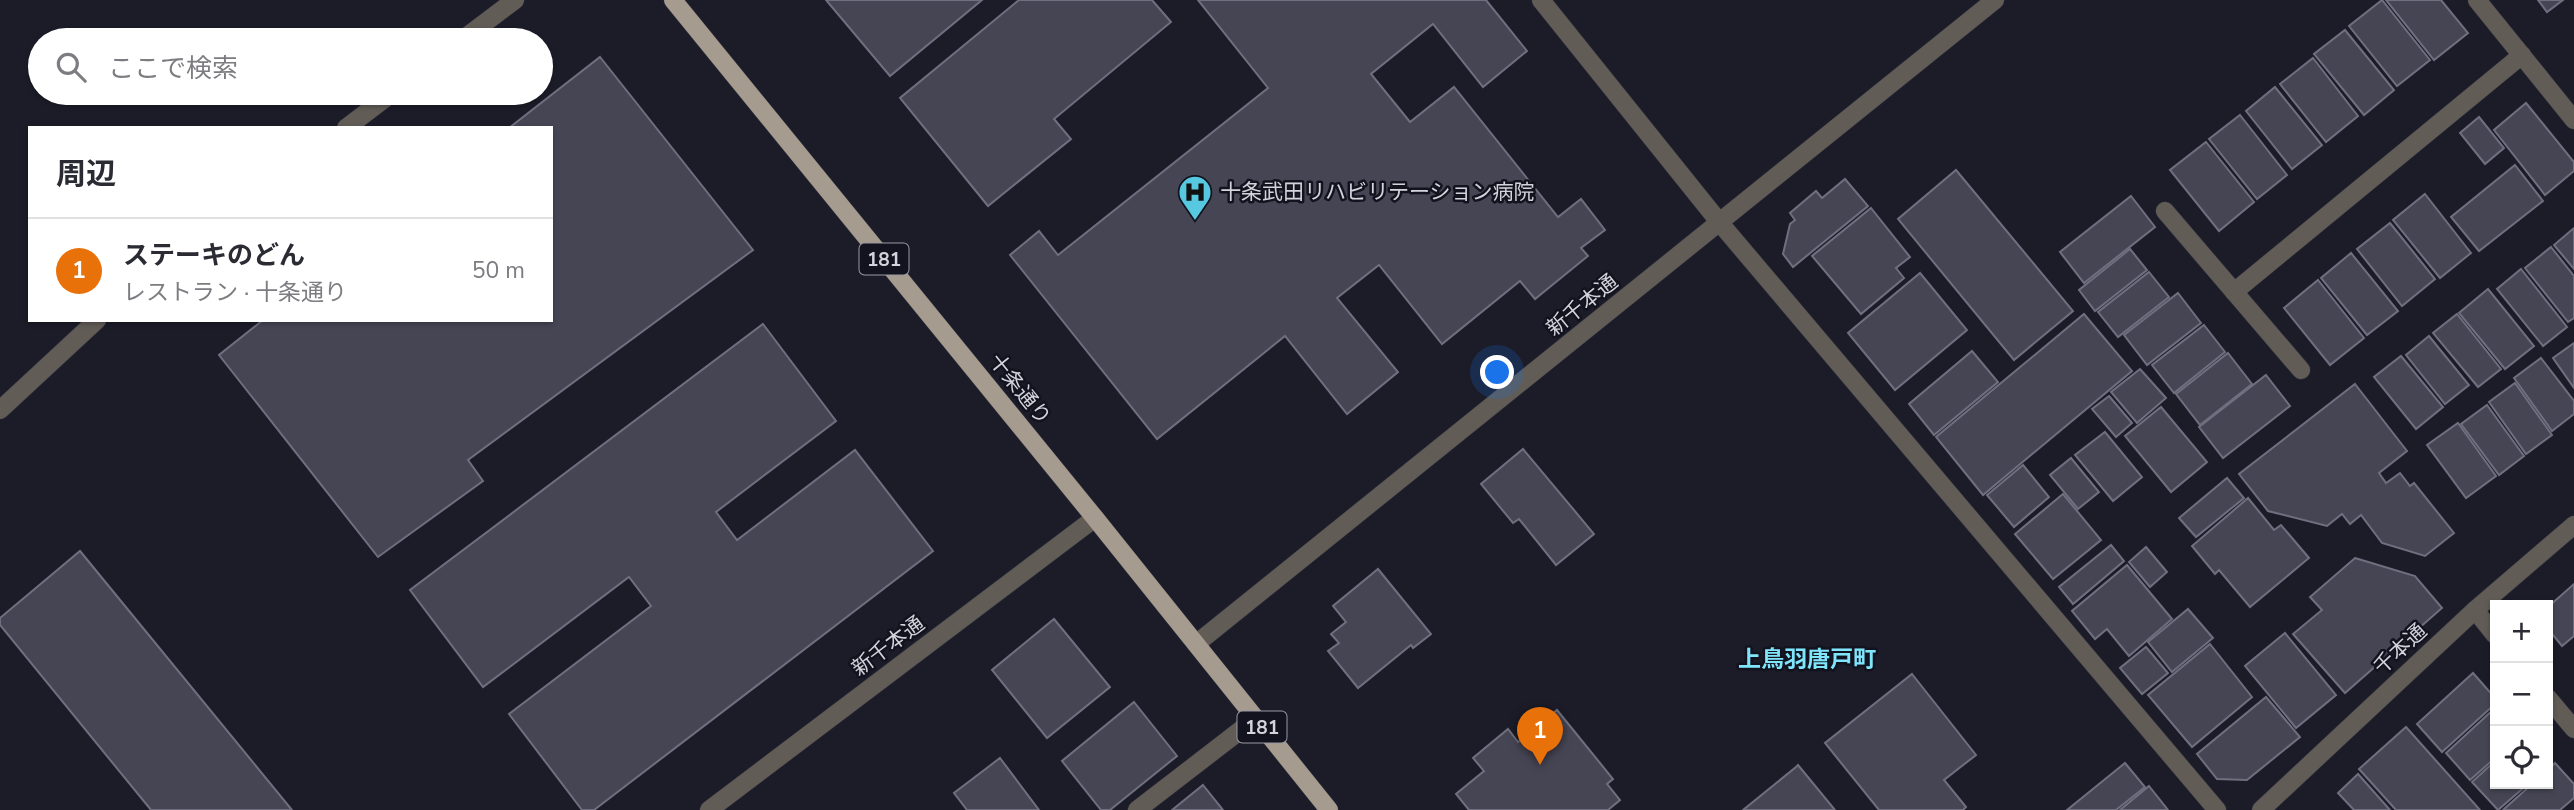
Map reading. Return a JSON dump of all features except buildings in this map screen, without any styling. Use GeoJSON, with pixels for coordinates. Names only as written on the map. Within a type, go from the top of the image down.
{"type":"FeatureCollection","features":[{"type":"Feature","properties":{"kind":"main road","name":"十条通り"},"geometry":{"type":"LineString","coordinates":[[673,0],[1329,810]]}},
{"type":"Feature","properties":{"kind":"street"},"geometry":{"type":"LineString","coordinates":[[478,28],[515,0]]}},
{"type":"Feature","properties":{"kind":"street"},"geometry":{"type":"LineString","coordinates":[[1541,0],[1720,223],[2217,810]]}},
{"type":"Feature","properties":{"kind":"street","name":"新千本通"},"geometry":{"type":"LineString","coordinates":[[1196,644],[1994,0]]}},
{"type":"Feature","properties":{"kind":"street"},"geometry":{"type":"LineString","coordinates":[[2477,0],[2574,120]]}},
{"type":"Feature","properties":{"kind":"street"},"geometry":{"type":"LineString","coordinates":[[2234,292],[2522,55]]}},
{"type":"Feature","properties":{"kind":"street"},"geometry":{"type":"LineString","coordinates":[[349,126],[376,105]]}},
{"type":"Feature","properties":{"kind":"street"},"geometry":{"type":"LineString","coordinates":[[2165,211],[2301,370]]}},
{"type":"Feature","properties":{"kind":"street"},"geometry":{"type":"LineString","coordinates":[[0,410],[95,322]]}},
{"type":"Feature","properties":{"kind":"street","name":"新千本通"},"geometry":{"type":"LineString","coordinates":[[709,810],[1095,518]]}},
{"type":"Feature","properties":{"kind":"street","name":"千本通"},"geometry":{"type":"LineString","coordinates":[[2261,810],[2475,610],[2574,526]]}},
{"type":"Feature","properties":{"kind":"street"},"geometry":{"type":"LineString","coordinates":[[2475,610],[2490,629]]}},
{"type":"Feature","properties":{"kind":"street"},"geometry":{"type":"LineString","coordinates":[[2553,704],[2574,729]]}},
{"type":"Feature","properties":{"kind":"street"},"geometry":{"type":"LineString","coordinates":[[1137,810],[1255,719]]}},
{"type":"Feature","properties":{"kind":"place","name":"十条武田リハビリテーション病院"},"geometry":{"type":"Point","coordinates":[1195,222]}},
{"type":"Feature","properties":{"kind":"place","name":"ステーキのどん"},"geometry":{"type":"Point","coordinates":[1540,765]}},
{"type":"Feature","properties":{"kind":"district","name":"上鳥羽唐戸町"},"geometry":{"type":"Point","coordinates":[1807,659]}}]}
